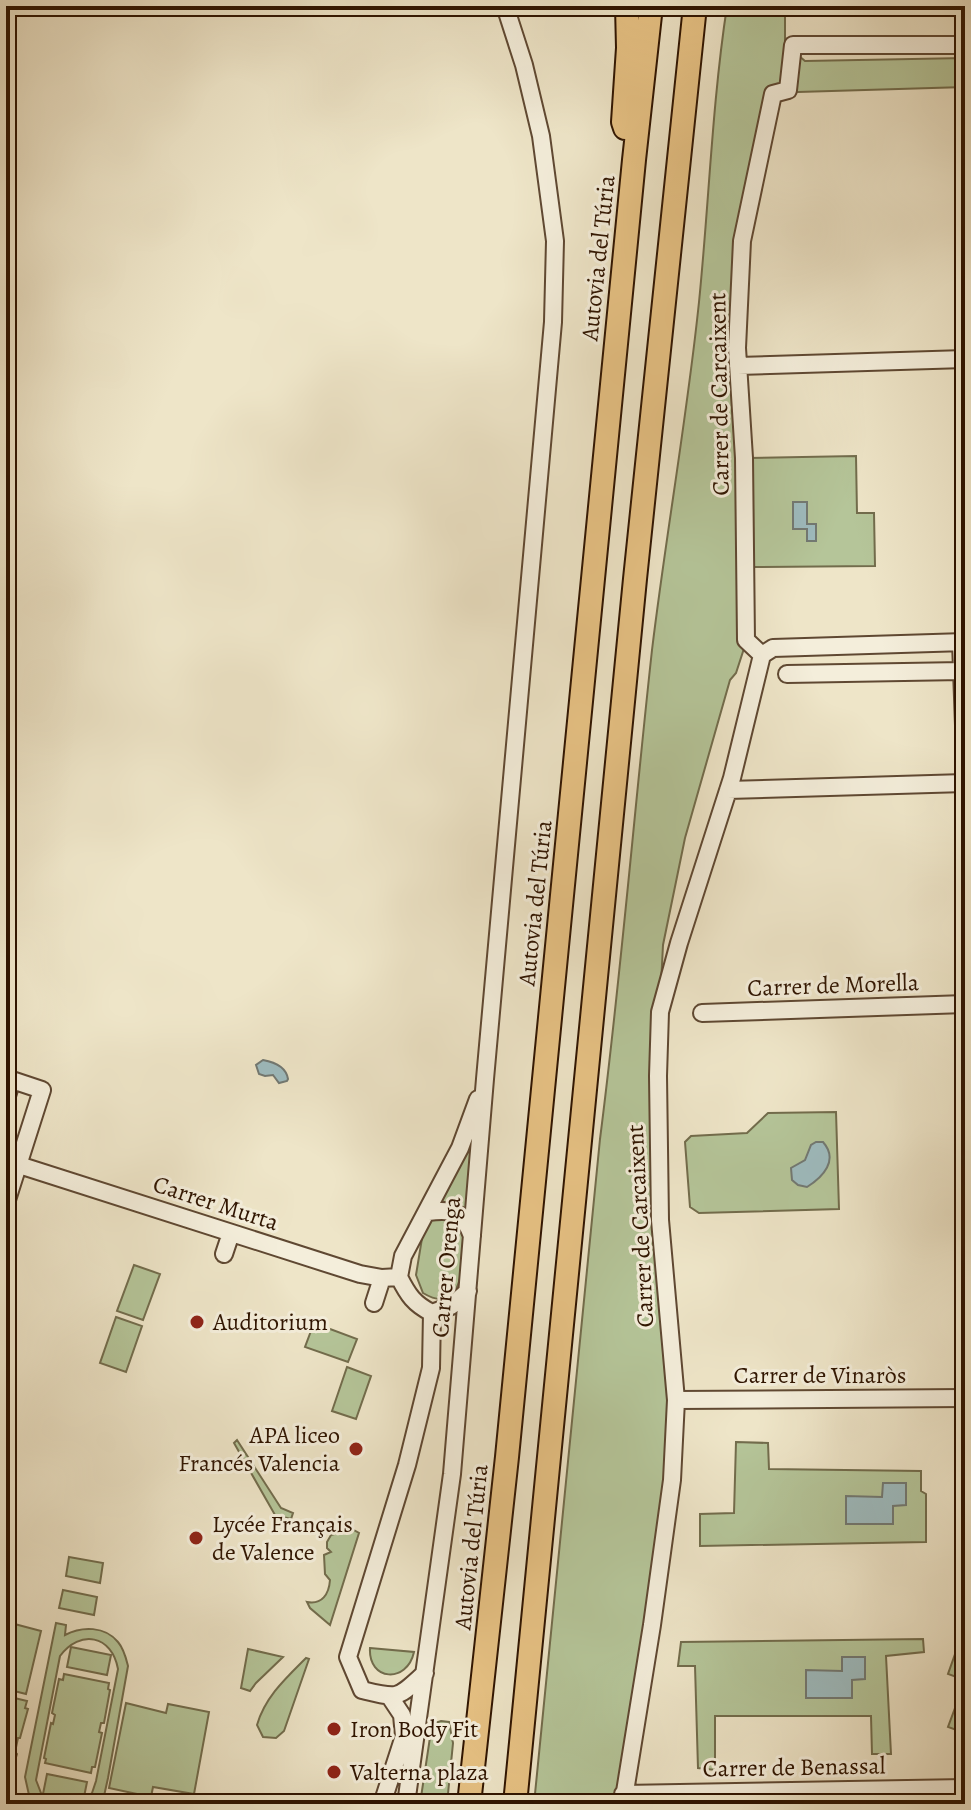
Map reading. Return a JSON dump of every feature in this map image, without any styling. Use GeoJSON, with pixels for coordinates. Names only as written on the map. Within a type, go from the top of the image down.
{"type":"FeatureCollection","features":[{"type":"Feature","properties":{"kind":"highway"},"geometry":{"type":"LineString","coordinates":[[627,6],[628,48],[623,122],[634,160]]}},
{"type":"Feature","properties":{"kind":"highway","name":"Autovia del Túria"},"geometry":{"type":"LineString","coordinates":[[469,1804],[509,1442],[651,6]]}},
{"type":"Feature","properties":{"kind":"highway"},"geometry":{"type":"LineString","coordinates":[[515,1804],[695,6]]}},
{"type":"Feature","properties":{"kind":"highway"},"geometry":{"type":"LineString","coordinates":[[685,108],[700,69],[709,6]]}},
{"type":"Feature","properties":{"kind":"street"},"geometry":{"type":"LineString","coordinates":[[485,1079],[553,322],[555,241],[541,136],[524,65],[505,6]]}},
{"type":"Feature","properties":{"kind":"street","name":"Carrer de Carcaixent"},"geometry":{"type":"LineString","coordinates":[[623,1799],[672,1480],[676,1400],[660,1220],[660,1012],[728,790],[762,655],[746,640],[744,458],[738,366],[742,241],[773,94],[788,90],[793,45],[965,45]]}},
{"type":"Feature","properties":{"kind":"street"},"geometry":{"type":"LineString","coordinates":[[738,366],[965,359]]}},
{"type":"Feature","properties":{"kind":"street"},"geometry":{"type":"LineString","coordinates":[[762,655],[773,648],[963,642],[965,753]]}},
{"type":"Feature","properties":{"kind":"street"},"geometry":{"type":"LineString","coordinates":[[827,646],[828,673]]}},
{"type":"Feature","properties":{"kind":"street"},"geometry":{"type":"LineString","coordinates":[[787,674],[962,671]]}},
{"type":"Feature","properties":{"kind":"street"},"geometry":{"type":"LineString","coordinates":[[728,790],[965,783]]}},
{"type":"Feature","properties":{"kind":"street","name":"Carrer de Morella"},"geometry":{"type":"LineString","coordinates":[[702,1013],[965,1004]]}},
{"type":"Feature","properties":{"kind":"street"},"geometry":{"type":"LineString","coordinates":[[6,1099],[9,1079],[42,1090],[6,1203]]}},
{"type":"Feature","properties":{"kind":"street","name":"Carrer Orenga"},"geometry":{"type":"LineString","coordinates":[[374,1303],[428,1212],[460,1148],[485,1079]]}},
{"type":"Feature","properties":{"kind":"street","name":"Carrer Orenga"},"geometry":{"type":"LineString","coordinates":[[406,1804],[452,1474],[485,1079]]}},
{"type":"Feature","properties":{"kind":"street","name":"Carrer Murta"},"geometry":{"type":"LineString","coordinates":[[19,1165],[360,1274],[391,1277]]}},
{"type":"Feature","properties":{"kind":"street"},"geometry":{"type":"LineString","coordinates":[[428,1212],[442,1210],[457,1214],[467,1222],[472,1237]]}},
{"type":"Feature","properties":{"kind":"street"},"geometry":{"type":"LineString","coordinates":[[224,1254],[231,1233]]}},
{"type":"Feature","properties":{"kind":"street"},"geometry":{"type":"LineString","coordinates":[[391,1277],[418,1306],[432,1313],[451,1306],[468,1291]]}},
{"type":"Feature","properties":{"kind":"street","name":"Carrer Orenga"},"geometry":{"type":"LineString","coordinates":[[390,1697],[362,1690],[348,1657],[407,1465],[431,1368],[432,1313]]}},
{"type":"Feature","properties":{"kind":"street","name":"Carrer de Vinaròs"},"geometry":{"type":"LineString","coordinates":[[676,1400],[965,1398]]}},
{"type":"Feature","properties":{"kind":"street"},"geometry":{"type":"LineString","coordinates":[[382,1804],[404,1736],[402,1715],[390,1697],[402,1694],[425,1673]]}},
{"type":"Feature","properties":{"kind":"street","name":"Carrer de Benassal"},"geometry":{"type":"LineString","coordinates":[[623,1799],[941,1781],[965,1788]]}},
{"type":"Feature","properties":{"kind":"green space"},"geometry":{"type":"Polygon","coordinates":[[[727,6],[793,6],[785,15],[785,44],[805,61],[965,58],[965,87],[769,95],[735,347],[750,630],[736,673],[730,680],[685,838],[663,945],[658,1043],[677,1392],[626,1804],[534,1804],[652,650],[694,346],[727,6]]]}},
{"type":"Feature","properties":{"kind":"green space"},"geometry":{"type":"Polygon","coordinates":[[[856,456],[857,513],[874,513],[875,566],[751,567],[748,458],[856,456]]]}},
{"type":"Feature","properties":{"kind":"green space"},"geometry":{"type":"Polygon","coordinates":[[[836,1112],[839,1209],[699,1213],[690,1207],[685,1142],[691,1136],[747,1133],[768,1113],[836,1112]]]}},
{"type":"Feature","properties":{"kind":"green space"},"geometry":{"type":"Polygon","coordinates":[[[475,1122],[467,1209],[466,1211],[440,1201],[475,1122]]]}},
{"type":"Feature","properties":{"kind":"green space"},"geometry":{"type":"Polygon","coordinates":[[[452,1218],[465,1231],[462,1268],[455,1291],[447,1298],[437,1299],[423,1293],[416,1275],[424,1226],[429,1220],[452,1218]]]}},
{"type":"Feature","properties":{"kind":"green space"},"geometry":{"type":"Polygon","coordinates":[[[134,1265],[160,1274],[143,1320],[117,1311],[134,1265]]]}},
{"type":"Feature","properties":{"kind":"green space"},"geometry":{"type":"Polygon","coordinates":[[[116,1317],[142,1326],[126,1372],[100,1363],[116,1317]]]}},
{"type":"Feature","properties":{"kind":"green space"},"geometry":{"type":"Polygon","coordinates":[[[314,1323],[357,1339],[348,1362],[305,1347],[314,1323]]]}},
{"type":"Feature","properties":{"kind":"green space"},"geometry":{"type":"Polygon","coordinates":[[[347,1367],[371,1376],[356,1419],[332,1411],[347,1367]]]}},
{"type":"Feature","properties":{"kind":"green space"},"geometry":{"type":"Polygon","coordinates":[[[237,1440],[281,1508],[293,1513],[291,1519],[275,1515],[234,1443],[237,1440]]]}},
{"type":"Feature","properties":{"kind":"green space"},"geometry":{"type":"Polygon","coordinates":[[[736,1442],[768,1443],[769,1469],[921,1471],[921,1491],[926,1494],[926,1542],[700,1546],[700,1514],[734,1513],[736,1442]]]}},
{"type":"Feature","properties":{"kind":"green space"},"geometry":{"type":"Polygon","coordinates":[[[352,1529],[359,1533],[330,1625],[307,1602],[321,1600],[328,1590],[330,1580],[325,1574],[324,1555],[331,1552],[327,1542],[331,1535],[352,1529]]]}},
{"type":"Feature","properties":{"kind":"green space"},"geometry":{"type":"Polygon","coordinates":[[[69,1557],[103,1563],[100,1583],[66,1576],[69,1557]]]}},
{"type":"Feature","properties":{"kind":"green space"},"geometry":{"type":"Polygon","coordinates":[[[63,1590],[97,1597],[94,1615],[59,1608],[63,1590]]]}},
{"type":"Feature","properties":{"kind":"green space"},"geometry":{"type":"Polygon","coordinates":[[[7,1622],[41,1631],[26,1694],[6,1689],[7,1622]]]}},
{"type":"Feature","properties":{"kind":"green space"},"geometry":{"type":"Polygon","coordinates":[[[56,1623],[66,1625],[65,1635],[86,1629],[107,1633],[120,1645],[128,1666],[108,1778],[104,1796],[98,1804],[80,1804],[92,1793],[96,1781],[118,1669],[109,1649],[94,1640],[77,1642],[60,1656],[36,1780],[41,1793],[52,1804],[36,1804],[29,1795],[25,1777],[56,1623]]]}},
{"type":"Feature","properties":{"kind":"green space"},"geometry":{"type":"Polygon","coordinates":[[[965,1626],[965,1680],[948,1674],[965,1626]]]}},
{"type":"Feature","properties":{"kind":"green space"},"geometry":{"type":"Polygon","coordinates":[[[923,1639],[924,1652],[886,1656],[891,1754],[872,1754],[871,1716],[715,1716],[715,1770],[698,1768],[695,1666],[678,1666],[681,1642],[923,1639]]]}},
{"type":"Feature","properties":{"kind":"green space"},"geometry":{"type":"Polygon","coordinates":[[[71,1647],[111,1655],[107,1675],[67,1667],[71,1647]]]}},
{"type":"Feature","properties":{"kind":"green space"},"geometry":{"type":"Polygon","coordinates":[[[370,1648],[414,1652],[404,1670],[389,1674],[375,1667],[370,1648]]]}},
{"type":"Feature","properties":{"kind":"green space"},"geometry":{"type":"Polygon","coordinates":[[[248,1649],[283,1657],[250,1691],[241,1688],[248,1649]]]}},
{"type":"Feature","properties":{"kind":"green space"},"geometry":{"type":"Polygon","coordinates":[[[306,1658],[309,1659],[284,1731],[276,1738],[263,1737],[257,1725],[265,1706],[277,1688],[306,1658]]]}},
{"type":"Feature","properties":{"kind":"green space"},"geometry":{"type":"Polygon","coordinates":[[[64,1674],[109,1683],[104,1723],[101,1723],[99,1732],[102,1733],[91,1773],[45,1763],[59,1679],[63,1680],[64,1674]]]}},
{"type":"Feature","properties":{"kind":"green space"},"geometry":{"type":"Polygon","coordinates":[[[965,1684],[965,1733],[948,1727],[965,1684]]]}},
{"type":"Feature","properties":{"kind":"green space"},"geometry":{"type":"Polygon","coordinates":[[[6,1696],[27,1701],[25,1708],[28,1709],[6,1789],[6,1696]]]}},
{"type":"Feature","properties":{"kind":"green space"},"geometry":{"type":"Polygon","coordinates":[[[126,1703],[166,1713],[168,1704],[209,1712],[194,1794],[153,1787],[151,1797],[109,1788],[126,1703]]]}},
{"type":"Feature","properties":{"kind":"green space"},"geometry":{"type":"Polygon","coordinates":[[[449,1722],[453,1743],[447,1804],[420,1804],[432,1724],[449,1722]]]}},
{"type":"Feature","properties":{"kind":"green space"},"geometry":{"type":"Polygon","coordinates":[[[47,1774],[87,1782],[83,1802],[43,1794],[47,1774]]]}},
{"type":"Feature","properties":{"kind":"water"},"geometry":{"type":"Polygon","coordinates":[[[793,502],[807,502],[807,524],[816,524],[816,541],[807,541],[807,529],[793,529],[793,502]]]}},
{"type":"Feature","properties":{"kind":"water"},"geometry":{"type":"Polygon","coordinates":[[[263,1060],[282,1068],[287,1081],[279,1083],[273,1075],[259,1074],[256,1065],[263,1060]]]}},
{"type":"Feature","properties":{"kind":"water"},"geometry":{"type":"Polygon","coordinates":[[[823,1142],[828,1149],[827,1168],[807,1187],[798,1185],[792,1180],[791,1168],[805,1160],[811,1145],[823,1142]]]}},
{"type":"Feature","properties":{"kind":"water"},"geometry":{"type":"Polygon","coordinates":[[[883,1483],[906,1483],[906,1505],[893,1506],[893,1524],[846,1524],[846,1496],[882,1497],[883,1483]]]}},
{"type":"Feature","properties":{"kind":"water"},"geometry":{"type":"Polygon","coordinates":[[[842,1657],[865,1657],[865,1679],[852,1680],[852,1698],[806,1698],[806,1670],[842,1671],[842,1657]]]}},
{"type":"Feature","properties":{"kind":"place","name":"Auditorium"},"geometry":{"type":"Point","coordinates":[197,1322]}},
{"type":"Feature","properties":{"kind":"place","name":"APA liceo Francés Valencia"},"geometry":{"type":"Point","coordinates":[356,1449]}},
{"type":"Feature","properties":{"kind":"place","name":"Lycée Français de Valence"},"geometry":{"type":"Point","coordinates":[196,1538]}},
{"type":"Feature","properties":{"kind":"place","name":"Iron Body Fit"},"geometry":{"type":"Point","coordinates":[334,1729]}},
{"type":"Feature","properties":{"kind":"place","name":"Valterna plaza"},"geometry":{"type":"Point","coordinates":[334,1772]}}]}
